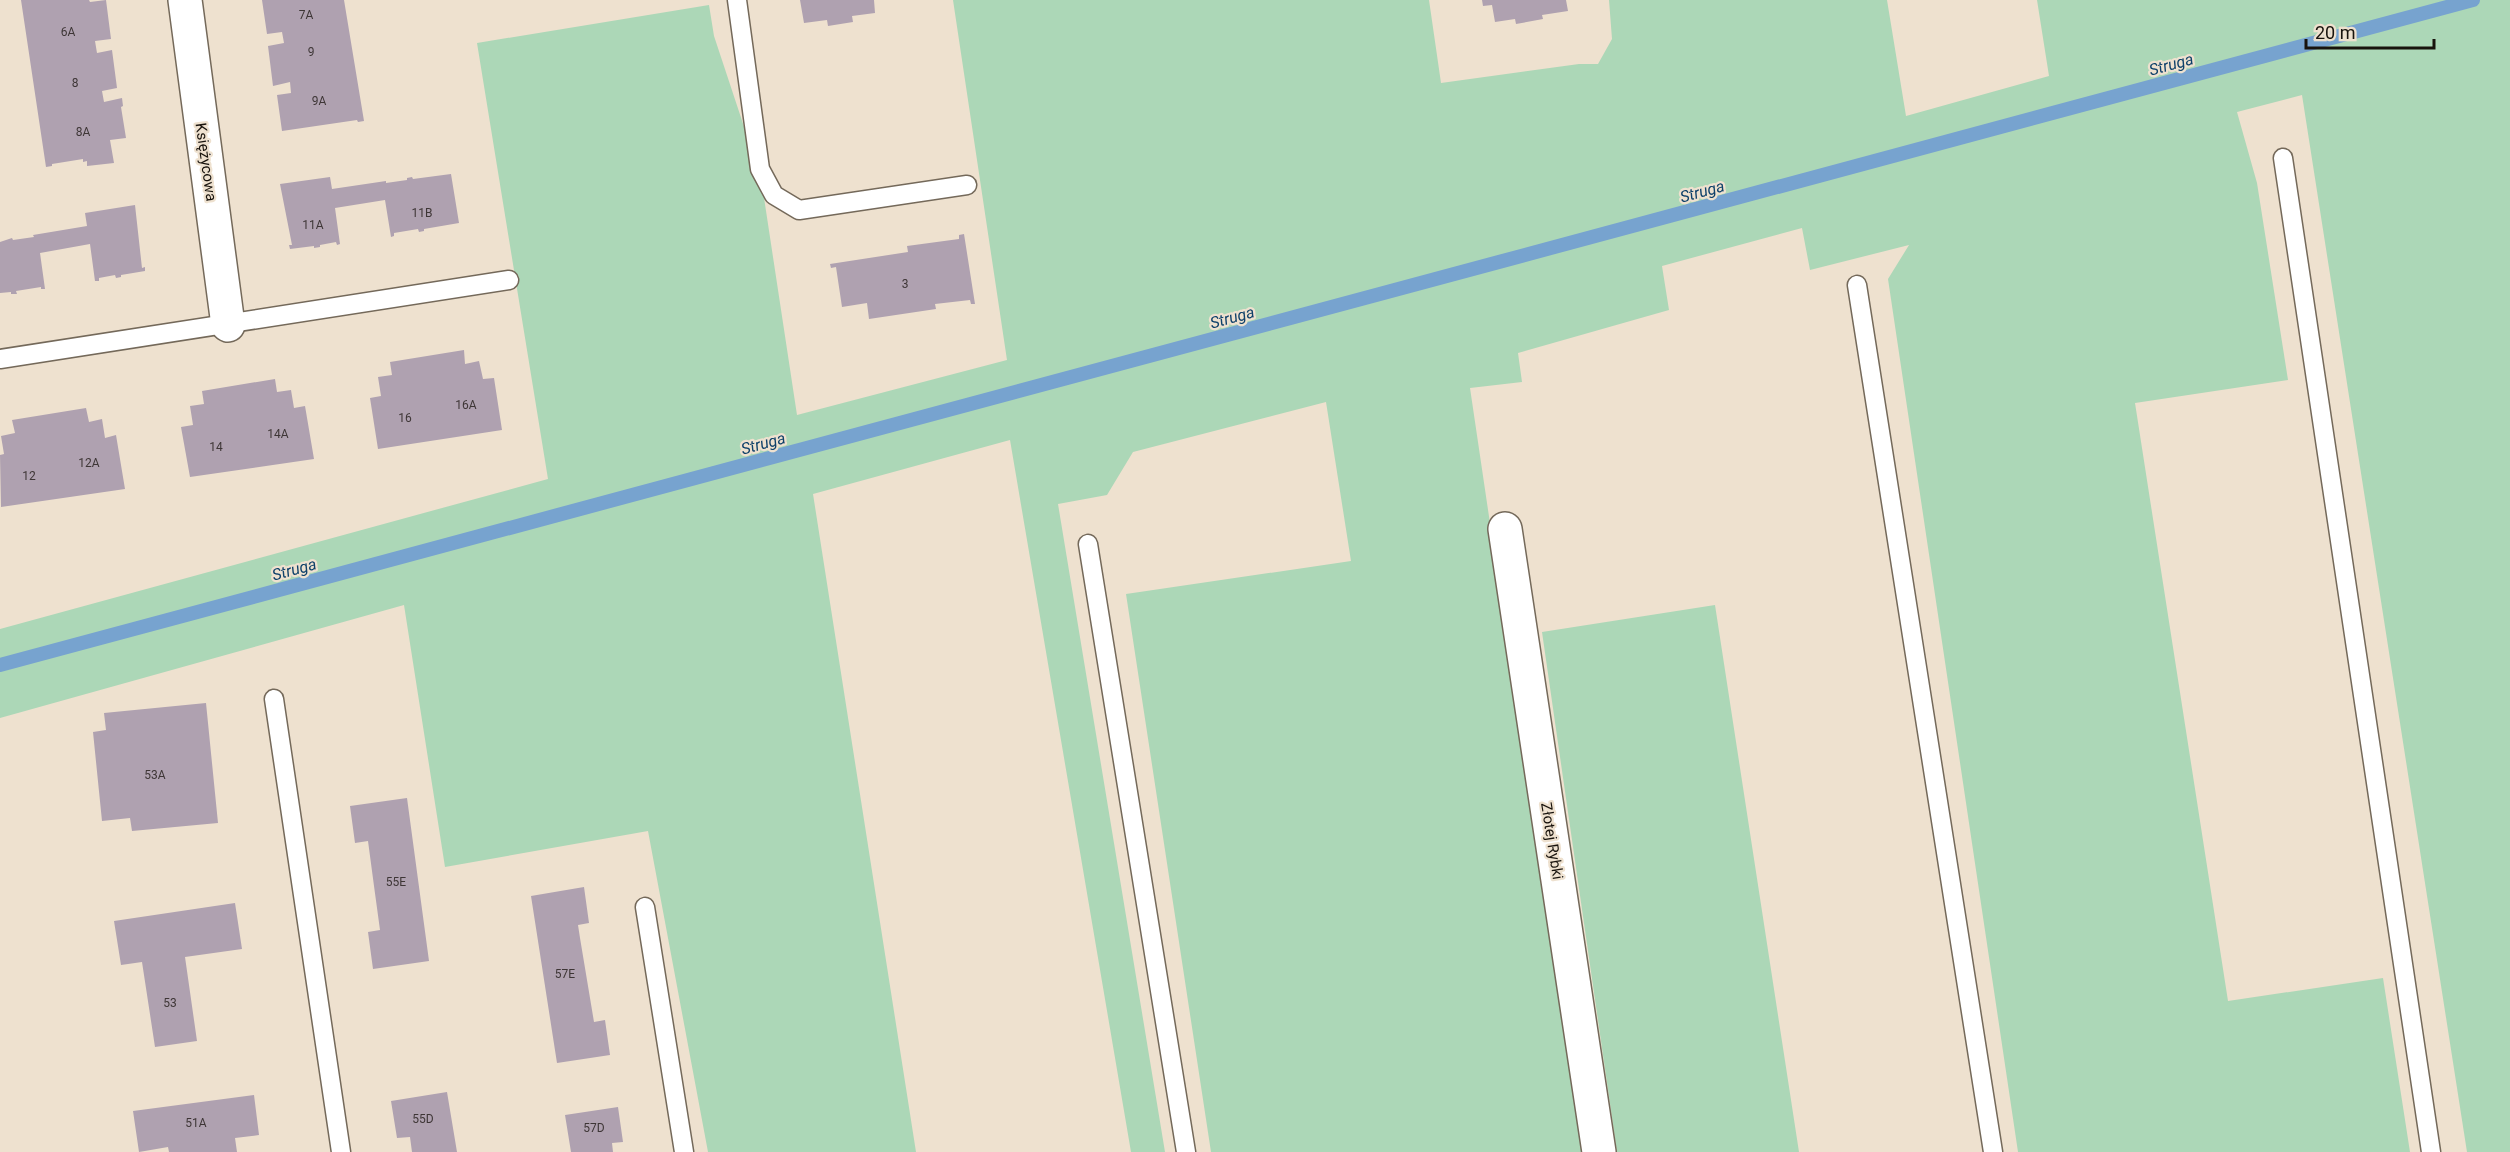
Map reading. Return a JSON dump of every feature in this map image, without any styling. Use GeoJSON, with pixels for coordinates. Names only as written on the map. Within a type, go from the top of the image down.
{"type":"FeatureCollection","features":[{"type":"Feature","properties":{"kind":"street","name":"Księżycowa"},"geometry":{"type":"LineString","coordinates":[[185,0],[228,325]]}},
{"type":"Feature","properties":{"kind":"street","name":"Złotej Rybki"},"geometry":{"type":"LineString","coordinates":[[1505,530],[1599,1152]]}},
{"type":"Feature","properties":{"kind":"lane"},"geometry":{"type":"LineString","coordinates":[[737,0],[760,169],[774,195],[799,210],[967,185]]}},
{"type":"Feature","properties":{"kind":"lane"},"geometry":{"type":"LineString","coordinates":[[2283,158],[2430,1152]]}},
{"type":"Feature","properties":{"kind":"lane"},"geometry":{"type":"LineString","coordinates":[[0,359],[509,280]]}},
{"type":"Feature","properties":{"kind":"lane"},"geometry":{"type":"LineString","coordinates":[[1857,285],[1993,1152]]}},
{"type":"Feature","properties":{"kind":"lane"},"geometry":{"type":"LineString","coordinates":[[1088,544],[1186,1152]]}},
{"type":"Feature","properties":{"kind":"lane"},"geometry":{"type":"LineString","coordinates":[[274,699],[341,1152]]}},
{"type":"Feature","properties":{"kind":"lane"},"geometry":{"type":"LineString","coordinates":[[645,907],[684,1152]]}},
{"type":"Feature","properties":{"kind":"green space"},"geometry":{"type":"Polygon","coordinates":[[[953,0],[1429,0],[1441,83],[1579,64],[1598,64],[1612,39],[1609,0],[1887,0],[1906,116],[2049,76],[2037,0],[2510,0],[2510,1152],[2467,1152],[2302,95],[2237,112],[2257,183],[2288,380],[2135,403],[2228,1001],[2383,978],[2410,1152],[2018,1152],[1888,279],[1909,245],[1810,270],[1802,228],[1662,266],[1669,310],[1518,353],[1522,382],[1470,388],[1583,1152],[1211,1152],[1126,594],[1351,561],[1326,402],[1133,452],[1107,495],[1058,504],[1165,1152],[1131,1152],[1010,440],[813,494],[916,1152],[708,1152],[648,831],[445,867],[404,605],[0,718],[0,629],[548,479],[477,43],[709,5],[714,36],[761,178],[797,415],[1007,360],[953,0]]]}},
{"type":"Feature","properties":{"kind":"green space"},"geometry":{"type":"Polygon","coordinates":[[[1715,605],[1799,1152],[1617,1152],[1542,632],[1715,605]]]}},
{"type":"Feature","properties":{"kind":"building"},"geometry":{"type":"Polygon","coordinates":[[[21,0],[89,0],[90,2],[106,0],[111,39],[95,41],[97,53],[112,50],[117,88],[102,91],[104,102],[122,98],[123,106],[121,107],[126,138],[110,140],[114,163],[87,166],[87,161],[83,162],[83,159],[46,167],[21,0]]]}},
{"type":"Feature","properties":{"kind":"building"},"geometry":{"type":"Polygon","coordinates":[[[262,0],[344,0],[364,121],[358,122],[357,120],[282,131],[277,95],[291,93],[290,82],[273,86],[268,46],[284,43],[282,32],[267,34],[262,0]]]}},
{"type":"Feature","properties":{"kind":"building"},"geometry":{"type":"Polygon","coordinates":[[[800,0],[874,0],[875,13],[852,16],[853,22],[828,26],[827,20],[804,23],[800,0]]]}},
{"type":"Feature","properties":{"kind":"building"},"geometry":{"type":"Polygon","coordinates":[[[1482,0],[1566,0],[1568,11],[1542,15],[1543,19],[1516,24],[1515,19],[1495,22],[1492,5],[1483,6],[1482,0]]]}},
{"type":"Feature","properties":{"kind":"building"},"geometry":{"type":"Polygon","coordinates":[[[451,174],[459,223],[424,229],[419,232],[418,229],[394,233],[391,237],[385,200],[335,208],[340,244],[337,245],[336,242],[314,248],[314,246],[290,249],[289,245],[292,245],[280,184],[330,177],[332,189],[407,180],[412,177],[413,179],[451,174]]]}},
{"type":"Feature","properties":{"kind":"building"},"geometry":{"type":"Polygon","coordinates":[[[135,205],[142,268],[145,267],[145,271],[116,278],[115,275],[99,278],[99,281],[95,281],[90,244],[40,253],[45,289],[41,287],[16,291],[17,294],[0,293],[0,242],[87,226],[85,213],[135,205]]]}},
{"type":"Feature","properties":{"kind":"building"},"geometry":{"type":"Polygon","coordinates":[[[964,234],[975,304],[971,304],[970,300],[935,304],[936,309],[869,319],[867,303],[842,307],[836,267],[831,268],[830,264],[908,252],[907,246],[959,239],[959,235],[964,234]]]}},
{"type":"Feature","properties":{"kind":"building"},"geometry":{"type":"Polygon","coordinates":[[[464,350],[465,364],[479,361],[483,379],[494,378],[502,430],[378,449],[370,398],[381,396],[378,377],[392,375],[390,362],[464,350]]]}},
{"type":"Feature","properties":{"kind":"building"},"geometry":{"type":"Polygon","coordinates":[[[275,379],[277,392],[291,390],[294,408],[305,406],[314,459],[190,477],[181,427],[193,425],[190,406],[204,404],[202,391],[275,379]]]}},
{"type":"Feature","properties":{"kind":"building"},"geometry":{"type":"Polygon","coordinates":[[[86,408],[89,422],[102,419],[105,438],[116,435],[125,489],[1,507],[0,455],[4,454],[1,436],[15,433],[12,420],[86,408]]]}},
{"type":"Feature","properties":{"kind":"building"},"geometry":{"type":"Polygon","coordinates":[[[206,703],[218,823],[132,831],[130,818],[102,821],[93,732],[106,730],[104,713],[206,703]]]}},
{"type":"Feature","properties":{"kind":"building"},"geometry":{"type":"Polygon","coordinates":[[[407,798],[429,961],[373,969],[368,932],[380,930],[368,841],[355,843],[350,806],[407,798]]]}},
{"type":"Feature","properties":{"kind":"building"},"geometry":{"type":"Polygon","coordinates":[[[584,887],[589,923],[578,925],[580,938],[594,1022],[605,1020],[610,1055],[557,1063],[531,896],[584,887]]]}},
{"type":"Feature","properties":{"kind":"building"},"geometry":{"type":"Polygon","coordinates":[[[235,903],[242,949],[185,957],[197,1041],[155,1047],[142,962],[121,965],[114,921],[235,903]]]}},
{"type":"Feature","properties":{"kind":"building"},"geometry":{"type":"Polygon","coordinates":[[[447,1092],[457,1152],[412,1152],[410,1137],[397,1138],[391,1101],[447,1092]]]}},
{"type":"Feature","properties":{"kind":"building"},"geometry":{"type":"Polygon","coordinates":[[[254,1095],[259,1135],[235,1138],[237,1152],[169,1152],[168,1147],[139,1152],[133,1111],[254,1095]]]}},
{"type":"Feature","properties":{"kind":"building"},"geometry":{"type":"Polygon","coordinates":[[[618,1107],[623,1142],[612,1143],[613,1152],[571,1152],[565,1115],[618,1107]]]}},
{"type":"Feature","properties":{"kind":"waterway","name":"Struga"},"geometry":{"type":"LineString","coordinates":[[0,665],[2473,0]]}}]}
